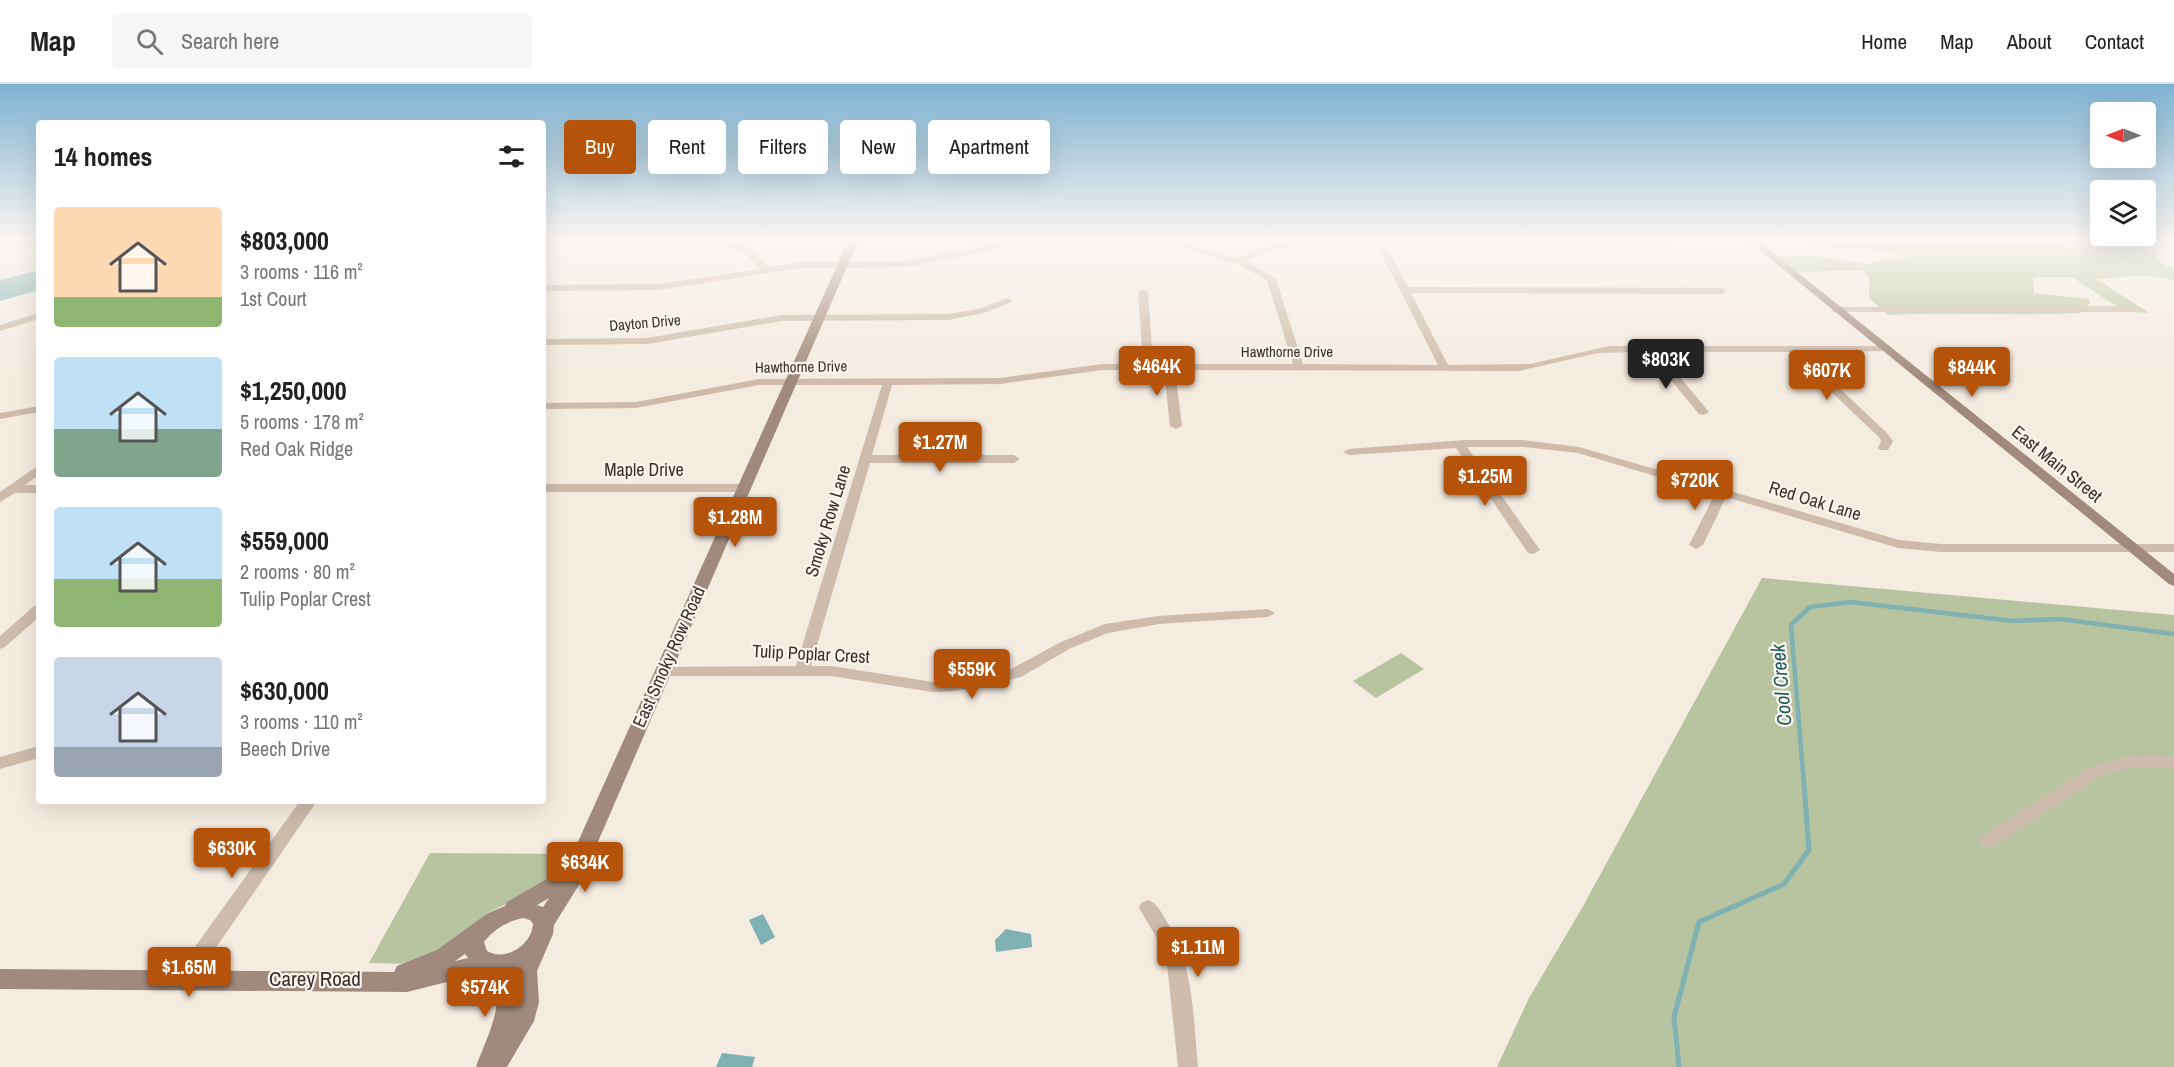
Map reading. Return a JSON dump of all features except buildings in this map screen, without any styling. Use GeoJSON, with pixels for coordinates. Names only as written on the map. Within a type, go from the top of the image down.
{"type":"FeatureCollection","features":[{"type":"Feature","properties":{"kind":"street"},"geometry":{"type":"LineString","coordinates":[[546,288],[648,288],[667,285]]}},
{"type":"Feature","properties":{"kind":"street","name":"East Smoky Row Road"},"geometry":{"type":"LineString","coordinates":[[544,923],[580,866],[587,844],[834,285]]}},
{"type":"Feature","properties":{"kind":"street"},"geometry":{"type":"LineString","coordinates":[[1273,285],[1299,367]]}},
{"type":"Feature","properties":{"kind":"street"},"geometry":{"type":"LineString","coordinates":[[1402,285],[1444,367]]}},
{"type":"Feature","properties":{"kind":"street","name":"East Main Street"},"geometry":{"type":"LineString","coordinates":[[1806,285],[2174,581]]}},
{"type":"Feature","properties":{"kind":"street"},"geometry":{"type":"LineString","coordinates":[[1405,290],[1722,291]]}},
{"type":"Feature","properties":{"kind":"street"},"geometry":{"type":"LineString","coordinates":[[1143,292],[1148,367]]}},
{"type":"Feature","properties":{"kind":"street","name":"Dayton Drive"},"geometry":{"type":"LineString","coordinates":[[546,342],[647,341],[775,318],[948,317],[981,311],[1007,301]]}},
{"type":"Feature","properties":{"kind":"street"},"geometry":{"type":"LineString","coordinates":[[1836,310],[2132,309]]}},
{"type":"Feature","properties":{"kind":"street"},"geometry":{"type":"LineString","coordinates":[[0,328],[36,317]]}},
{"type":"Feature","properties":{"kind":"street"},"geometry":{"type":"LineString","coordinates":[[1651,349],[1703,412]]}},
{"type":"Feature","properties":{"kind":"street"},"geometry":{"type":"LineString","coordinates":[[1792,349],[1883,435],[1887,441],[1884,448]]}},
{"type":"Feature","properties":{"kind":"street","name":"Hawthorne Drive"},"geometry":{"type":"LineString","coordinates":[[546,406],[636,405],[759,382],[1000,381],[1102,367],[1534,367],[1588,351],[1887,350]]}},
{"type":"Feature","properties":{"kind":"street"},"geometry":{"type":"LineString","coordinates":[[1169,367],[1176,426]]}},
{"type":"Feature","properties":{"kind":"street","name":"Smoky Row Lane"},"geometry":{"type":"LineString","coordinates":[[802,670],[888,381]]}},
{"type":"Feature","properties":{"kind":"street"},"geometry":{"type":"LineString","coordinates":[[0,416],[36,410]]}},
{"type":"Feature","properties":{"kind":"street","name":"Red Oak Lane"},"geometry":{"type":"LineString","coordinates":[[1349,452],[1519,443],[1561,446],[1898,544],[1924,547],[2174,548]]}},
{"type":"Feature","properties":{"kind":"street"},"geometry":{"type":"LineString","coordinates":[[1460,446],[1533,550]]}},
{"type":"Feature","properties":{"kind":"street"},"geometry":{"type":"LineString","coordinates":[[865,459],[1014,459]]}},
{"type":"Feature","properties":{"kind":"street"},"geometry":{"type":"LineString","coordinates":[[0,498],[36,471]]}},
{"type":"Feature","properties":{"kind":"street","name":"Maple Drive"},"geometry":{"type":"LineString","coordinates":[[546,488],[744,488]]}},
{"type":"Feature","properties":{"kind":"street"},"geometry":{"type":"LineString","coordinates":[[11,489],[36,489]]}},
{"type":"Feature","properties":{"kind":"street"},"geometry":{"type":"LineString","coordinates":[[1696,545],[1722,492]]}},
{"type":"Feature","properties":{"kind":"street"},"geometry":{"type":"LineString","coordinates":[[0,644],[36,612]]}},
{"type":"Feature","properties":{"kind":"street","name":"Tulip Poplar Crest"},"geometry":{"type":"LineString","coordinates":[[663,671],[802,670],[848,673],[933,687],[972,684],[1016,673],[1066,645],[1105,629],[1159,621],[1268,613]]}},
{"type":"Feature","properties":{"kind":"street"},"geometry":{"type":"LineString","coordinates":[[0,763],[36,753]]}},
{"type":"Feature","properties":{"kind":"street"},"geometry":{"type":"LineString","coordinates":[[1989,841],[2095,772],[2110,765],[2131,760],[2174,763]]}},
{"type":"Feature","properties":{"kind":"street"},"geometry":{"type":"LineString","coordinates":[[184,978],[307,804]]}},
{"type":"Feature","properties":{"kind":"street","name":"East Smoky Row Road"},"geometry":{"type":"LineString","coordinates":[[505,912],[552,886],[587,844]]}},
{"type":"Feature","properties":{"kind":"street"},"geometry":{"type":"LineString","coordinates":[[1148,908],[1166,937],[1177,964],[1188,1067]]}},
{"type":"Feature","properties":{"kind":"street"},"geometry":{"type":"LineString","coordinates":[[494,1067],[523,1021],[528,1002],[526,971],[543,934],[544,923],[542,917],[530,910],[505,912],[485,925],[475,940],[474,948],[481,960],[492,964],[522,957],[536,946]]}},
{"type":"Feature","properties":{"kind":"street","name":"Carey Road"},"geometry":{"type":"LineString","coordinates":[[379,980],[438,962],[463,946],[485,925]]}},
{"type":"Feature","properties":{"kind":"street"},"geometry":{"type":"LineString","coordinates":[[488,1067],[506,1019],[509,1000],[507,986],[492,964]]}},
{"type":"Feature","properties":{"kind":"street","name":"Carey Road"},"geometry":{"type":"LineString","coordinates":[[0,979],[184,978],[406,982],[492,964]]}},
{"type":"Feature","properties":{"kind":"green space"},"geometry":{"type":"Polygon","coordinates":[[[1869,285],[2033,285],[2034,293],[2089,299],[2090,304],[2083,307],[2081,313],[1888,315],[1869,298],[1869,285]]]}},
{"type":"Feature","properties":{"kind":"green space"},"geometry":{"type":"Polygon","coordinates":[[[2084,285],[2106,285],[2149,313],[2133,312],[2113,304],[2084,285]]]}},
{"type":"Feature","properties":{"kind":"green space"},"geometry":{"type":"Polygon","coordinates":[[[1762,578],[2174,615],[2174,1067],[1497,1067],[1529,998],[1582,908],[1762,578]]]}},
{"type":"Feature","properties":{"kind":"green space"},"geometry":{"type":"Polygon","coordinates":[[[1401,653],[1424,669],[1376,698],[1353,681],[1401,653]]]}},
{"type":"Feature","properties":{"kind":"green space"},"geometry":{"type":"Polygon","coordinates":[[[430,853],[559,854],[566,866],[528,894],[487,913],[460,939],[410,964],[369,963],[430,853]]]}},
{"type":"Feature","properties":{"kind":"water"},"geometry":{"type":"Polygon","coordinates":[[[0,285],[36,285],[36,291],[0,301],[0,285]]]}},
{"type":"Feature","properties":{"kind":"water"},"geometry":{"type":"Polygon","coordinates":[[[763,914],[775,937],[761,945],[749,920],[763,914]]]}},
{"type":"Feature","properties":{"kind":"water"},"geometry":{"type":"Polygon","coordinates":[[[1006,929],[1031,934],[1032,947],[996,952],[995,940],[1006,929]]]}},
{"type":"Feature","properties":{"kind":"water"},"geometry":{"type":"Polygon","coordinates":[[[722,1053],[755,1057],[752,1067],[716,1067],[722,1053]]]}},
{"type":"Feature","properties":{"kind":"waterway","name":"Cool Creek"},"geometry":{"type":"LineString","coordinates":[[1804,785],[1791,625],[1810,607],[1850,602],[2013,621],[2060,619],[2174,634]]}},
{"type":"Feature","properties":{"kind":"waterway","name":"Cool Creek"},"geometry":{"type":"LineString","coordinates":[[1679,1067],[1674,1017],[1699,922],[1784,884],[1809,850],[1804,784]]}}]}
